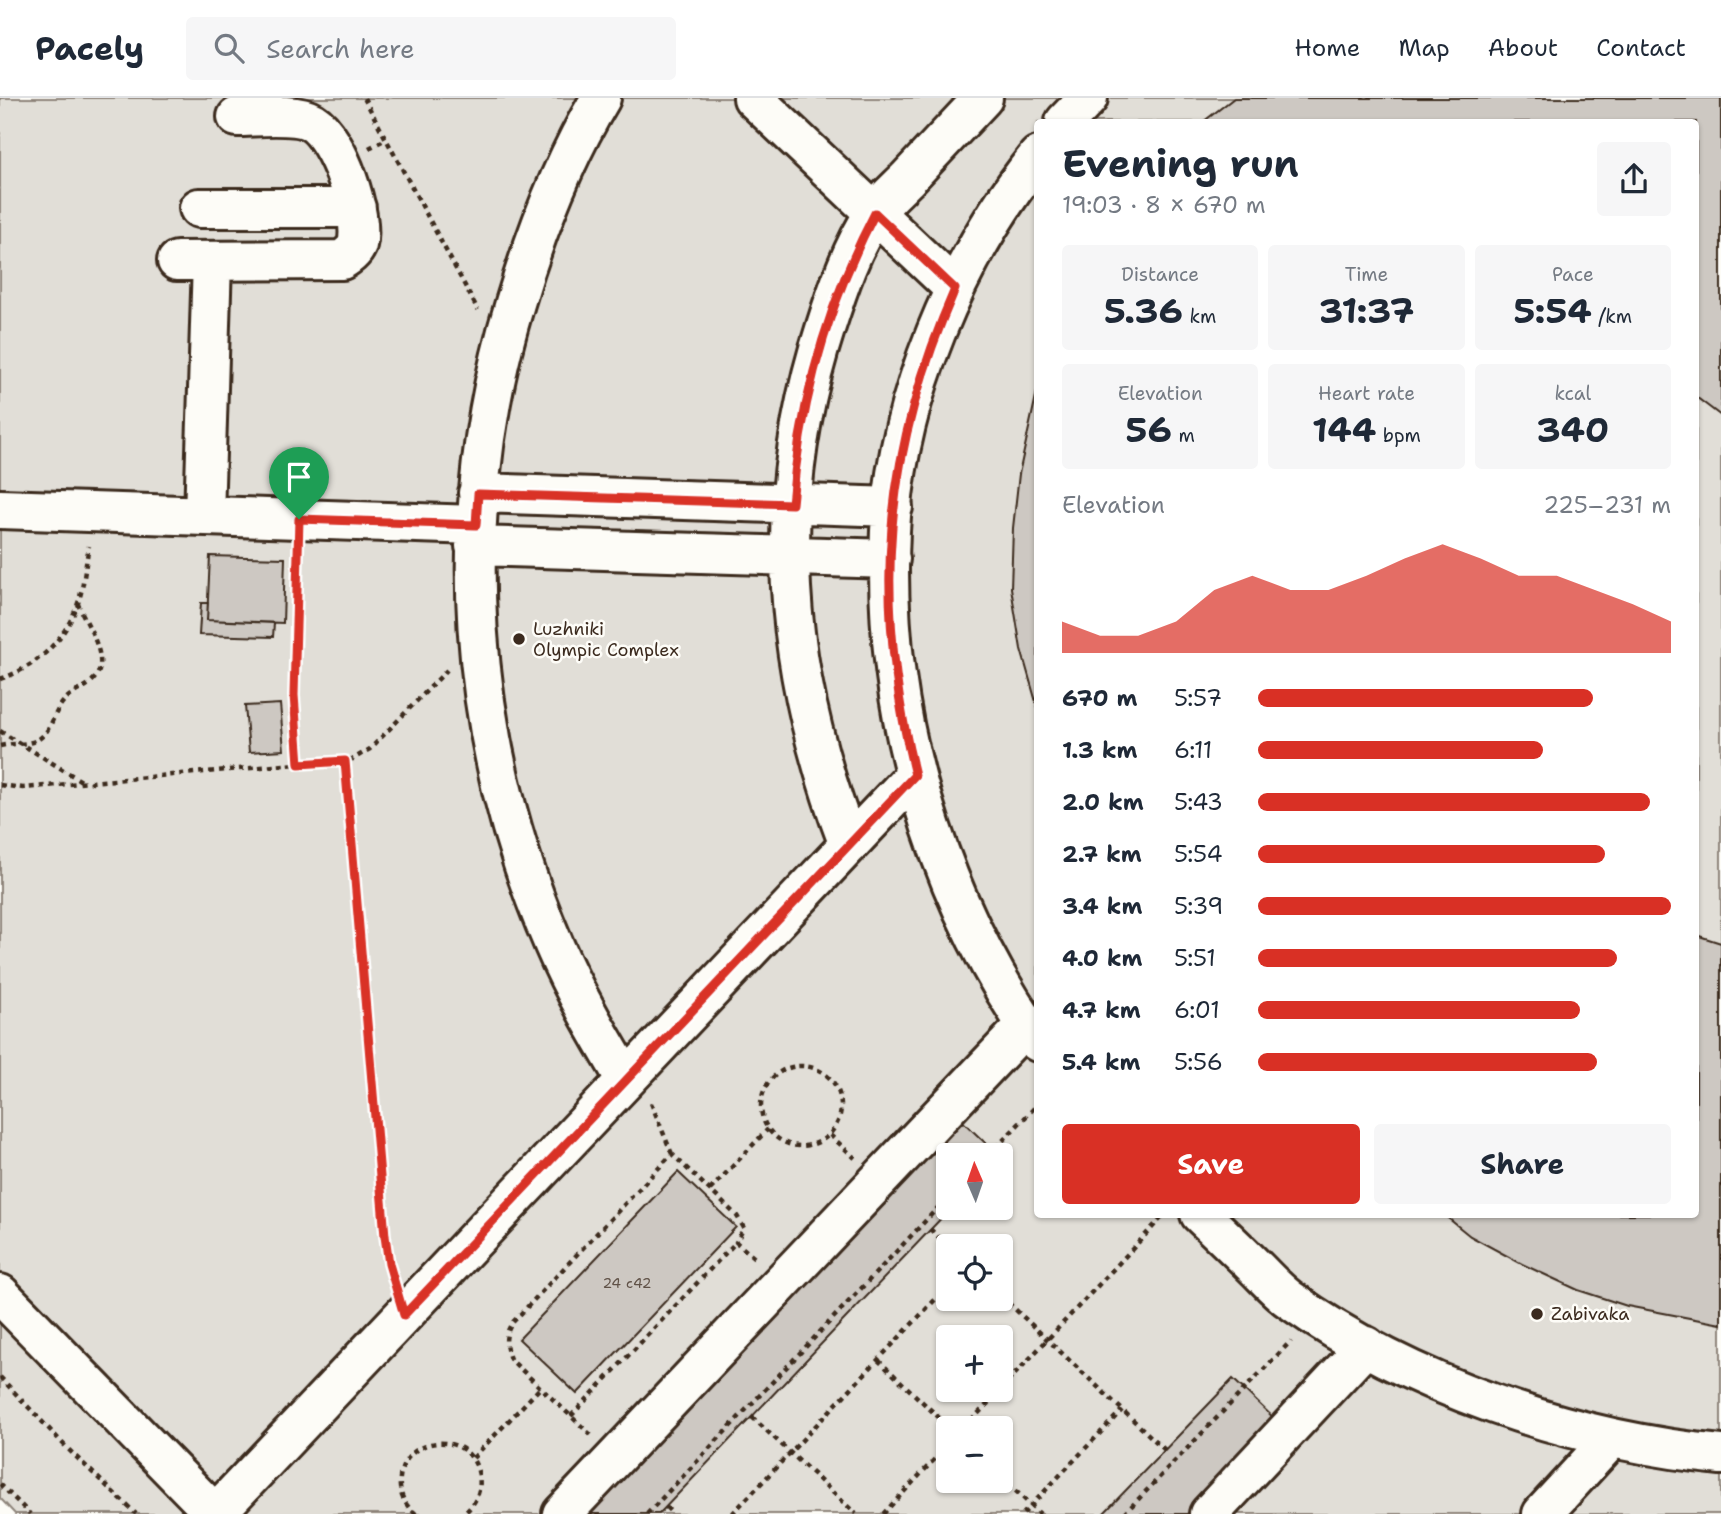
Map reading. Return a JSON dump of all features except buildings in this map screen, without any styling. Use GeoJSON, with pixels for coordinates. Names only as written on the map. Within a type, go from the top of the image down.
{"type":"FeatureCollection","features":[{"type":"Feature","properties":{"kind":"street"},"geometry":{"type":"LineString","coordinates":[[601,98],[567,163],[530,254],[500,351],[486,422],[476,521],[477,639],[488,730],[520,858],[554,946],[594,1027],[634,1072]]}},
{"type":"Feature","properties":{"kind":"street"},"geometry":{"type":"LineString","coordinates":[[753,98],[955,289]]}},
{"type":"Feature","properties":{"kind":"street"},"geometry":{"type":"LineString","coordinates":[[849,845],[832,800],[807,713],[795,642],[790,556],[799,434],[820,345],[845,274],[875,213],[983,98]]}},
{"type":"Feature","properties":{"kind":"street"},"geometry":{"type":"LineString","coordinates":[[1068,119],[1087,98]]}},
{"type":"Feature","properties":{"kind":"street"},"geometry":{"type":"LineString","coordinates":[[204,516],[195,261],[342,260],[350,255],[357,243],[356,208],[343,167],[317,126],[304,118],[237,117]]}},
{"type":"Feature","properties":{"kind":"street"},"geometry":{"type":"LineString","coordinates":[[562,1514],[995,1058],[1032,1033],[983,949],[961,902],[941,854],[915,775],[897,688],[890,559],[893,507],[902,449],[916,391],[936,332],[955,289],[990,224],[1034,162]]}},
{"type":"Feature","properties":{"kind":"street"},"geometry":{"type":"LineString","coordinates":[[199,208],[356,208]]}},
{"type":"Feature","properties":{"kind":"street"},"geometry":{"type":"LineString","coordinates":[[0,509],[299,519],[476,521],[792,504],[893,507]]}},
{"type":"Feature","properties":{"kind":"street"},"geometry":{"type":"LineString","coordinates":[[476,521],[790,556],[890,559]]}},
{"type":"Feature","properties":{"kind":"street"},"geometry":{"type":"LineString","coordinates":[[0,1294],[215,1514],[915,775]]}},
{"type":"Feature","properties":{"kind":"street"},"geometry":{"type":"LineString","coordinates":[[1204,1218],[1287,1298],[1366,1346],[1473,1396],[1554,1423],[1612,1438],[1679,1451],[1721,1455]]}},
{"type":"Feature","properties":{"kind":"street"},"geometry":{"type":"LineString","coordinates":[[1209,1514],[1366,1346]]}},
{"type":"Feature","properties":{"kind":"street"},"geometry":{"type":"LineString","coordinates":[[1550,1512],[1612,1438]]}},
{"type":"Feature","properties":{"kind":"path"},"geometry":{"type":"LineString","coordinates":[[364,98],[500,351]]}},
{"type":"Feature","properties":{"kind":"path"},"geometry":{"type":"LineString","coordinates":[[0,679],[21,671],[46,652],[70,622],[78,604],[96,512]]}},
{"type":"Feature","properties":{"kind":"path"},"geometry":{"type":"LineString","coordinates":[[299,519],[294,695],[299,764]]}},
{"type":"Feature","properties":{"kind":"path"},"geometry":{"type":"LineString","coordinates":[[297,594],[304,594]]}},
{"type":"Feature","properties":{"kind":"path"},"geometry":{"type":"LineString","coordinates":[[0,746],[36,741],[45,734],[59,706],[67,697],[93,681],[100,669],[98,651],[78,604]]}},
{"type":"Feature","properties":{"kind":"path"},"geometry":{"type":"LineString","coordinates":[[0,785],[23,788],[353,759],[370,749],[477,639]]}},
{"type":"Feature","properties":{"kind":"path"},"geometry":{"type":"LineString","coordinates":[[0,731],[84,782]]}},
{"type":"Feature","properties":{"kind":"path"},"geometry":{"type":"LineString","coordinates":[[345,761],[385,1236],[389,1264],[404,1315]]}},
{"type":"Feature","properties":{"kind":"path"},"geometry":{"type":"LineString","coordinates":[[811,1067],[822,1072],[838,1089],[842,1101],[837,1125],[821,1142],[798,1147],[776,1138],[768,1129],[761,1106],[768,1083],[776,1074],[787,1068],[811,1067]]}},
{"type":"Feature","properties":{"kind":"path"},"geometry":{"type":"LineString","coordinates":[[571,1416],[743,1233],[742,1222],[672,1154],[634,1072]]}},
{"type":"Feature","properties":{"kind":"path"},"geometry":{"type":"LineString","coordinates":[[1001,1143],[1034,1108]]}},
{"type":"Feature","properties":{"kind":"path"},"geometry":{"type":"LineString","coordinates":[[710,1190],[768,1129]]}},
{"type":"Feature","properties":{"kind":"path"},"geometry":{"type":"LineString","coordinates":[[615,1458],[510,1359],[506,1338],[512,1323],[672,1154]]}},
{"type":"Feature","properties":{"kind":"path"},"geometry":{"type":"LineString","coordinates":[[647,1514],[936,1210]]}},
{"type":"Feature","properties":{"kind":"path"},"geometry":{"type":"LineString","coordinates":[[1013,1376],[1161,1218]]}},
{"type":"Feature","properties":{"kind":"path"},"geometry":{"type":"LineString","coordinates":[[930,1229],[936,1235]]}},
{"type":"Feature","properties":{"kind":"path"},"geometry":{"type":"LineString","coordinates":[[736,1242],[783,1283]]}},
{"type":"Feature","properties":{"kind":"path"},"geometry":{"type":"LineString","coordinates":[[732,1514],[936,1299]]}},
{"type":"Feature","properties":{"kind":"path"},"geometry":{"type":"LineString","coordinates":[[1013,1307],[1165,1450]]}},
{"type":"Feature","properties":{"kind":"path"},"geometry":{"type":"LineString","coordinates":[[1124,1514],[1295,1336]]}},
{"type":"Feature","properties":{"kind":"path"},"geometry":{"type":"LineString","coordinates":[[878,1360],[937,1416]]}},
{"type":"Feature","properties":{"kind":"path"},"geometry":{"type":"LineString","coordinates":[[0,1377],[68,1449],[136,1514]]}},
{"type":"Feature","properties":{"kind":"path"},"geometry":{"type":"LineString","coordinates":[[473,1458],[540,1388]]}},
{"type":"Feature","properties":{"kind":"path"},"geometry":{"type":"LineString","coordinates":[[975,1416],[989,1402]]}},
{"type":"Feature","properties":{"kind":"path"},"geometry":{"type":"LineString","coordinates":[[1023,1514],[1122,1410]]}},
{"type":"Feature","properties":{"kind":"path"},"geometry":{"type":"LineString","coordinates":[[752,1417],[856,1514]]}},
{"type":"Feature","properties":{"kind":"path"},"geometry":{"type":"LineString","coordinates":[[416,1514],[404,1501],[400,1490],[403,1466],[418,1448],[442,1442],[454,1444],[473,1458],[480,1480],[475,1502],[467,1513]]}},
{"type":"Feature","properties":{"kind":"path"},"geometry":{"type":"LineString","coordinates":[[883,1514],[936,1458]]}},
{"type":"Feature","properties":{"kind":"path"},"geometry":{"type":"LineString","coordinates":[[0,1484],[30,1514]]}},
{"type":"Feature","properties":{"kind":"path"},"geometry":{"type":"LineString","coordinates":[[1013,1487],[1040,1514]]}},
{"type":"Feature","properties":{"kind":"path"},"geometry":{"type":"LineString","coordinates":[[666,1507],[673,1514]]}},
{"type":"Feature","properties":{"kind":"shaded area","name":"Luzhniki Olympic Complex"},"geometry":{"type":"Polygon","coordinates":[[[0,98],[1721,98],[1721,1514],[15,1514],[0,1498],[0,98]]]}},
{"type":"Feature","properties":{"kind":"place","name":"Luzhniki Olympic Complex"},"geometry":{"type":"Point","coordinates":[519,639]}},
{"type":"Feature","properties":{"kind":"place","name":"Zabivaka"},"geometry":{"type":"Point","coordinates":[1537,1314]}},
{"type":"Feature","properties":{"kind":"route"},"geometry":{"type":"LineString","coordinates":[[875,213],[955,289],[936,332],[916,391],[902,449],[890,530],[890,592],[897,688],[915,775],[404,1315],[389,1264],[385,1236],[345,761],[299,764],[294,695],[299,519],[476,525],[478,494],[792,504],[799,434],[820,345],[853,253],[875,213]]}}]}
